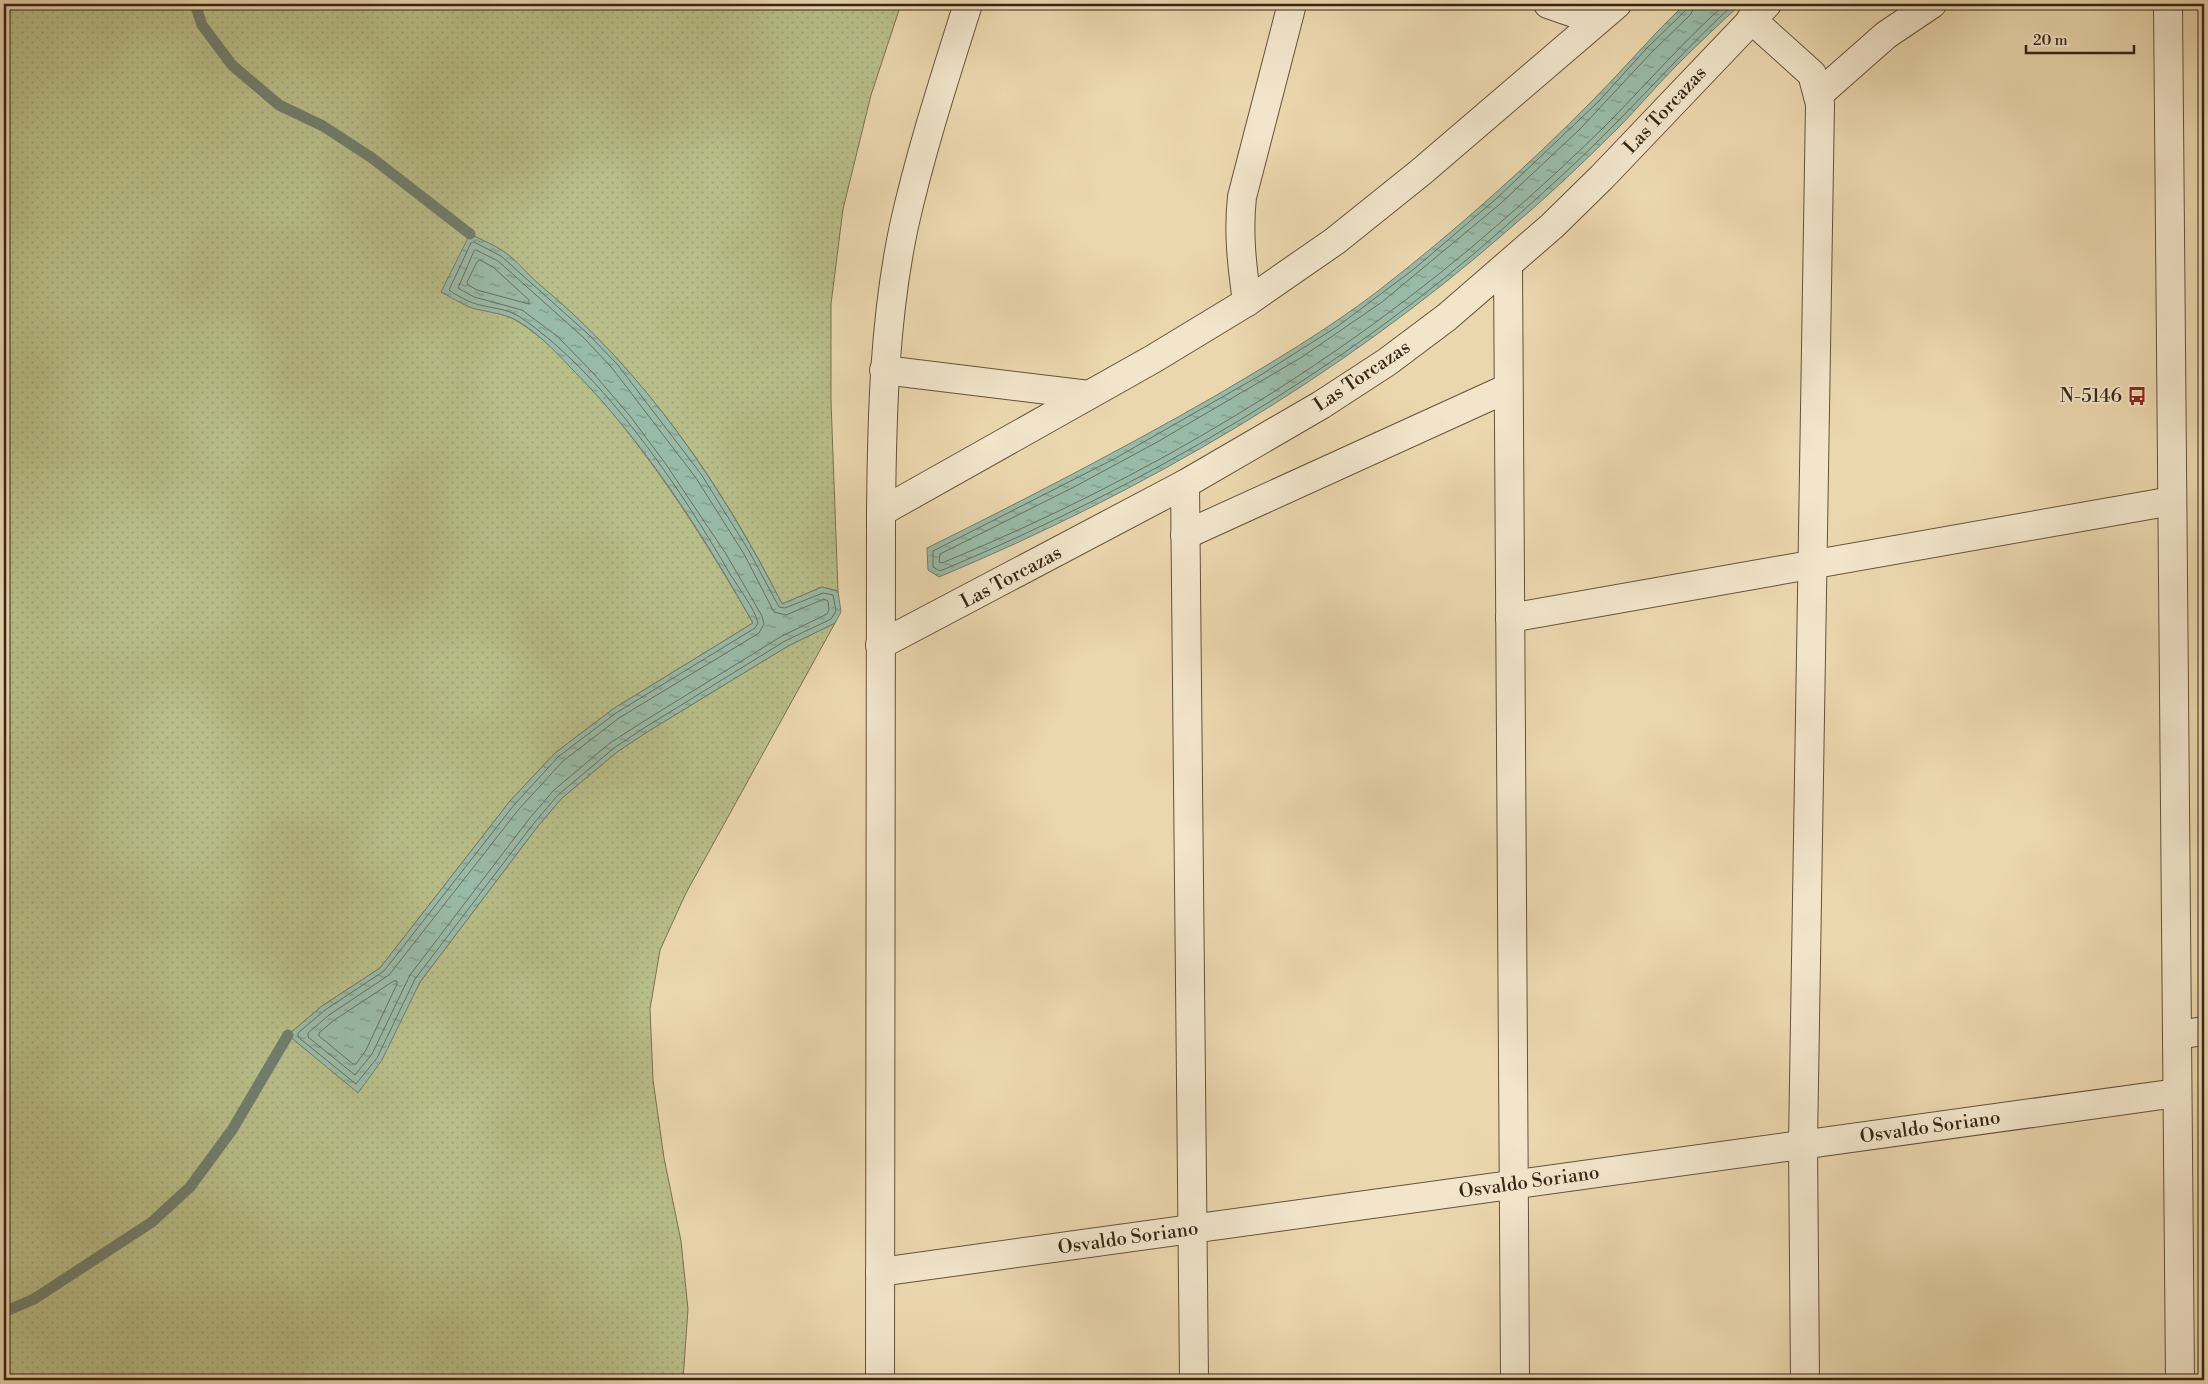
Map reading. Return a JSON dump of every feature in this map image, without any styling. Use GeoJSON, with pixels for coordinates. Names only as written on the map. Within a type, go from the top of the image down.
{"type":"FeatureCollection","features":[{"type":"Feature","properties":{"kind":"street"},"geometry":{"type":"LineString","coordinates":[[880,1380],[880,512],[884,370],[892,300],[904,227],[922,150],[968,4]]}},
{"type":"Feature","properties":{"kind":"street"},"geometry":{"type":"LineString","coordinates":[[1247,302],[1240,239],[1242,197],[1292,4]]}},
{"type":"Feature","properties":{"kind":"street"},"geometry":{"type":"LineString","coordinates":[[1548,4],[1607,12]]}},
{"type":"Feature","properties":{"kind":"street"},"geometry":{"type":"LineString","coordinates":[[1818,95],[1886,35],[1932,4]]}},
{"type":"Feature","properties":{"kind":"street"},"geometry":{"type":"LineString","coordinates":[[2168,4],[2180,1380]]}},
{"type":"Feature","properties":{"kind":"street"},"geometry":{"type":"LineString","coordinates":[[1759,11],[1812,74],[1820,104],[1814,565],[1803,1144],[1806,1380]]}},
{"type":"Feature","properties":{"kind":"street","name":"Las Torcazas"},"geometry":{"type":"LineString","coordinates":[[880,645],[1184,484],[1321,405],[1387,362],[1447,317],[1508,266],[1602,177],[1759,11]]}},
{"type":"Feature","properties":{"kind":"street"},"geometry":{"type":"LineString","coordinates":[[880,512],[1089,395],[1247,302],[1335,241],[1413,179],[1607,12]]}},
{"type":"Feature","properties":{"kind":"street"},"geometry":{"type":"LineString","coordinates":[[1508,266],[1515,1380]]}},
{"type":"Feature","properties":{"kind":"street"},"geometry":{"type":"LineString","coordinates":[[884,370],[1089,395]]}},
{"type":"Feature","properties":{"kind":"street"},"geometry":{"type":"LineString","coordinates":[[1185,535],[1508,388]]}},
{"type":"Feature","properties":{"kind":"street"},"geometry":{"type":"LineString","coordinates":[[1184,484],[1194,1380]]}},
{"type":"Feature","properties":{"kind":"street"},"geometry":{"type":"LineString","coordinates":[[1510,618],[2172,502]]}},
{"type":"Feature","properties":{"kind":"street"},"geometry":{"type":"LineString","coordinates":[[2177,1035],[2204,1031]]}},
{"type":"Feature","properties":{"kind":"street","name":"Osvaldo Soriano"},"geometry":{"type":"LineString","coordinates":[[880,1272],[2178,1093]]}},
{"type":"Feature","properties":{"kind":"green space"},"geometry":{"type":"Polygon","coordinates":[[[4,4],[901,4],[871,95],[843,209],[831,304],[831,401],[838,591],[822,587],[782,604],[733,514],[676,430],[644,390],[611,352],[575,316],[512,258],[503,251],[470,234],[470,307],[501,314],[517,321],[550,346],[588,385],[641,449],[681,505],[753,623],[613,709],[555,753],[510,801],[380,968],[322,1006],[288,1035],[358,1092],[420,982],[538,826],[562,798],[617,752],[647,732],[788,646],[835,623],[686,893],[660,950],[650,1009],[653,1080],[664,1158],[681,1241],[688,1309],[683,1380],[4,1380],[4,4]]]}},
{"type":"Feature","properties":{"kind":"water"},"geometry":{"type":"Polygon","coordinates":[[[1685,4],[1741,4],[1684,58],[1578,167],[1444,284],[1308,382],[1238,426],[1165,468],[1091,507],[939,577],[928,570],[927,548],[1144,436],[1215,396],[1319,333],[1378,291],[1462,223],[1516,175],[1594,99],[1685,4]]]}},
{"type":"Feature","properties":{"kind":"water"},"geometry":{"type":"Polygon","coordinates":[[[470,234],[499,249],[513,259],[578,318],[646,392],[706,473],[758,559],[782,604],[822,587],[838,591],[841,612],[835,623],[788,646],[617,752],[562,798],[538,826],[420,982],[382,1060],[358,1093],[288,1035],[322,1006],[380,968],[510,801],[555,753],[613,709],[753,623],[713,555],[670,489],[623,425],[597,396],[538,335],[523,324],[506,316],[472,308],[441,292],[470,234]]]}},
{"type":"Feature","properties":{"kind":"waterway"},"geometry":{"type":"LineString","coordinates":[[195,4],[202,25],[232,65],[279,105],[323,126],[372,158],[470,234]]}},
{"type":"Feature","properties":{"kind":"waterway"},"geometry":{"type":"LineString","coordinates":[[4,1312],[34,1299],[152,1222],[190,1187],[232,1130],[288,1035]]}},
{"type":"Feature","properties":{"kind":"place","name":"N-5146"},"geometry":{"type":"Point","coordinates":[2137,396]}}]}
